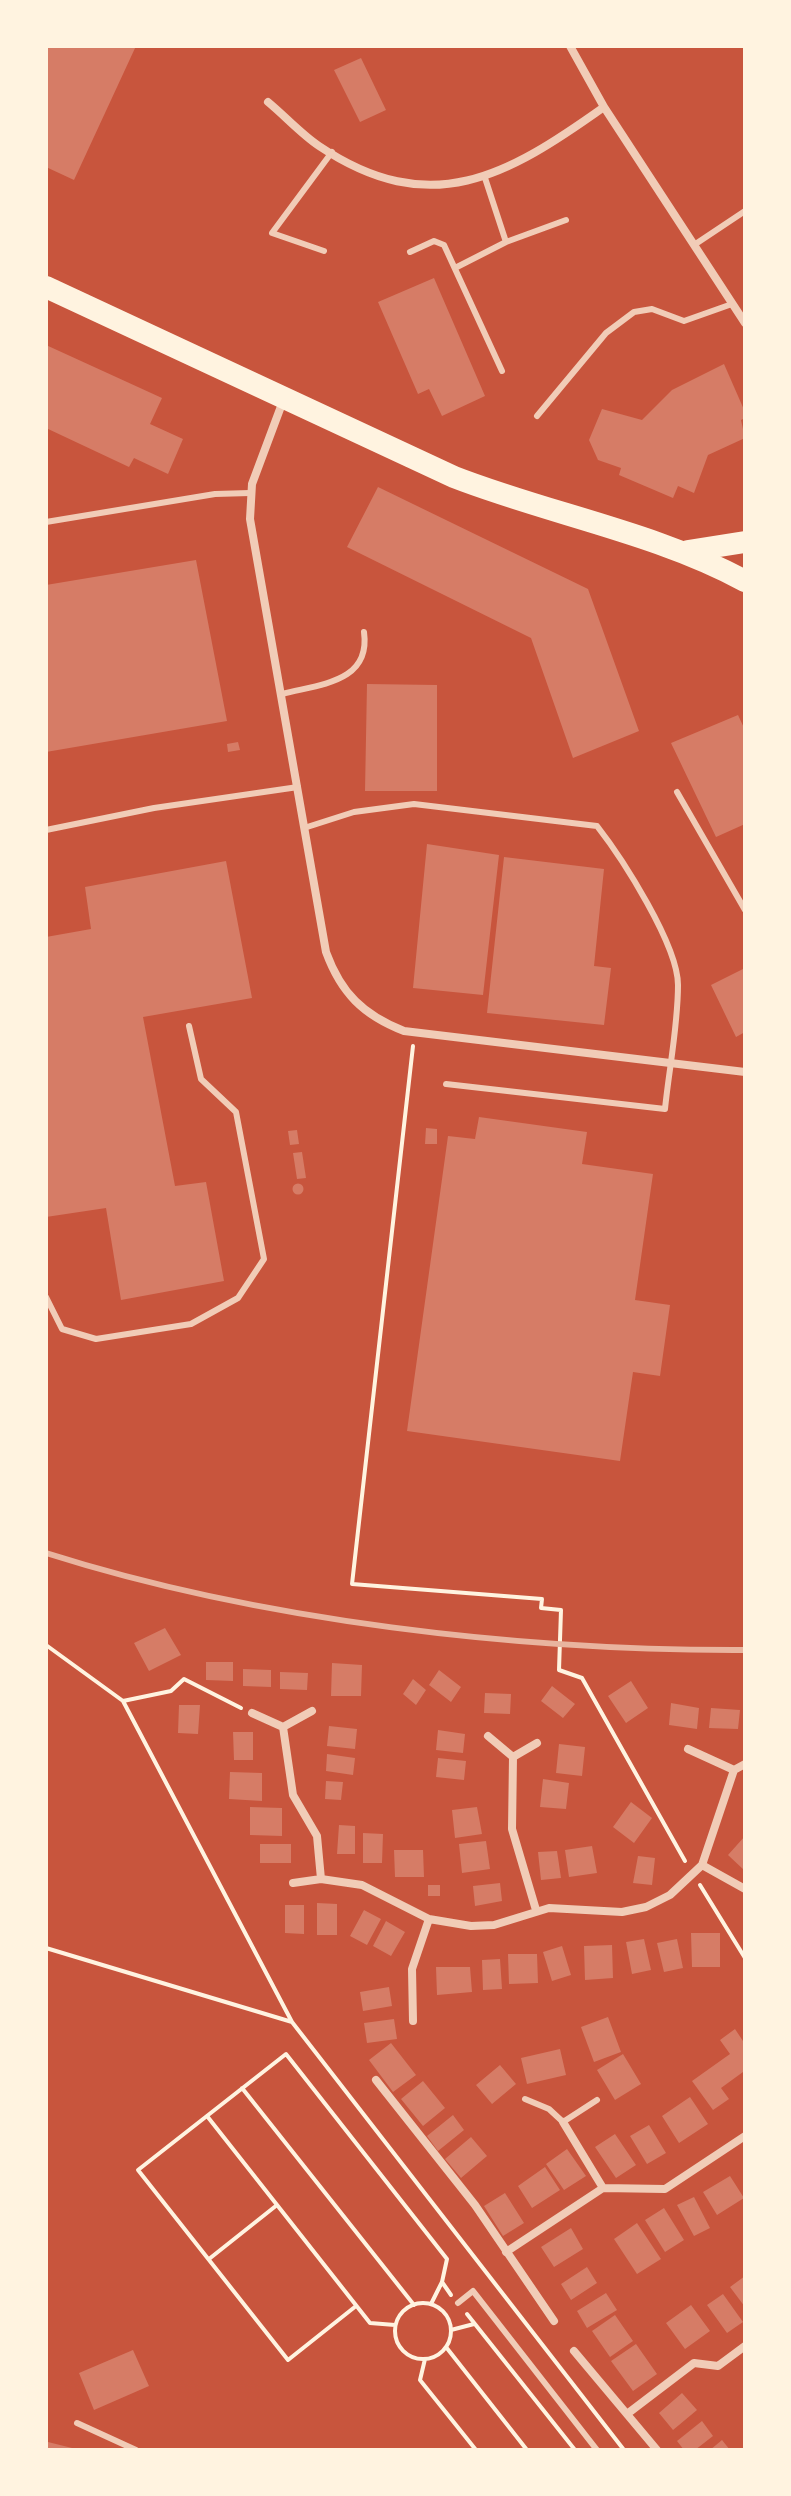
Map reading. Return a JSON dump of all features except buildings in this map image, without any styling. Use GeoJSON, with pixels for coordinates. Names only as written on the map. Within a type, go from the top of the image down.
{"type":"FeatureCollection","features":[{"type":"Feature","properties":{"kind":"highway"},"geometry":{"type":"LineString","coordinates":[[46,287],[454,477],[518,502],[687,551],[745,581]]}},
{"type":"Feature","properties":{"kind":"highway"},"geometry":{"type":"LineString","coordinates":[[687,551],[745,542]]}},
{"type":"Feature","properties":{"kind":"street"},"geometry":{"type":"LineString","coordinates":[[570,46],[604,107],[745,323]]}},
{"type":"Feature","properties":{"kind":"street"},"geometry":{"type":"LineString","coordinates":[[268,102],[332,152],[375,175],[433,186],[485,178],[549,147],[604,107]]}},
{"type":"Feature","properties":{"kind":"street"},"geometry":{"type":"LineString","coordinates":[[285,397],[250,493],[250,519],[326,952],[336,980],[346,994],[380,1021],[415,1032],[745,1072]]}},
{"type":"Feature","properties":{"kind":"street"},"geometry":{"type":"LineString","coordinates":[[283,1727],[312,1711]]}},
{"type":"Feature","properties":{"kind":"street"},"geometry":{"type":"LineString","coordinates":[[252,1713],[283,1727]]}},
{"type":"Feature","properties":{"kind":"street"},"geometry":{"type":"LineString","coordinates":[[283,1727],[293,1795],[317,1836],[321,1879]]}},
{"type":"Feature","properties":{"kind":"street"},"geometry":{"type":"LineString","coordinates":[[488,1736],[513,1757]]}},
{"type":"Feature","properties":{"kind":"street"},"geometry":{"type":"LineString","coordinates":[[513,1757],[537,1743]]}},
{"type":"Feature","properties":{"kind":"street"},"geometry":{"type":"LineString","coordinates":[[688,1749],[734,1770]]}},
{"type":"Feature","properties":{"kind":"street"},"geometry":{"type":"LineString","coordinates":[[513,1757],[512,1829],[536,1910]]}},
{"type":"Feature","properties":{"kind":"street"},"geometry":{"type":"LineString","coordinates":[[293,1883],[321,1879],[362,1885],[429,1919],[471,1926],[494,1925],[536,1910],[568,1907],[622,1912],[646,1907],[670,1895],[702,1865],[734,1770],[745,1764]]}},
{"type":"Feature","properties":{"kind":"street"},"geometry":{"type":"LineString","coordinates":[[702,1865],[745,1889]]}},
{"type":"Feature","properties":{"kind":"street"},"geometry":{"type":"LineString","coordinates":[[413,2021],[412,1969],[429,1919]]}},
{"type":"Feature","properties":{"kind":"street"},"geometry":{"type":"LineString","coordinates":[[376,2080],[475,2205],[554,2321]]}},
{"type":"Feature","properties":{"kind":"street"},"geometry":{"type":"LineString","coordinates":[[563,2122],[603,2188]]}},
{"type":"Feature","properties":{"kind":"street"},"geometry":{"type":"LineString","coordinates":[[506,2252],[603,2188],[665,2189],[745,2136]]}},
{"type":"Feature","properties":{"kind":"street"},"geometry":{"type":"LineString","coordinates":[[627,2414],[694,2363],[718,2366],[745,2346]]}},
{"type":"Feature","properties":{"kind":"street"},"geometry":{"type":"LineString","coordinates":[[574,2351],[657,2450]]}},
{"type":"Feature","properties":{"kind":"lane"},"geometry":{"type":"LineString","coordinates":[[324,251],[272,233],[332,152]]}},
{"type":"Feature","properties":{"kind":"lane"},"geometry":{"type":"LineString","coordinates":[[485,178],[506,242]]}},
{"type":"Feature","properties":{"kind":"lane"},"geometry":{"type":"LineString","coordinates":[[694,245],[745,211]]}},
{"type":"Feature","properties":{"kind":"lane"},"geometry":{"type":"LineString","coordinates":[[455,268],[506,242],[566,220]]}},
{"type":"Feature","properties":{"kind":"lane"},"geometry":{"type":"LineString","coordinates":[[410,252],[440,241],[502,371]]}},
{"type":"Feature","properties":{"kind":"lane"},"geometry":{"type":"LineString","coordinates":[[537,416],[606,333],[634,312],[652,309],[684,321],[732,304]]}},
{"type":"Feature","properties":{"kind":"lane"},"geometry":{"type":"LineString","coordinates":[[46,522],[215,494],[250,493]]}},
{"type":"Feature","properties":{"kind":"lane"},"geometry":{"type":"LineString","coordinates":[[282,694],[341,679],[358,666],[367,651],[364,632]]}},
{"type":"Feature","properties":{"kind":"lane"},"geometry":{"type":"LineString","coordinates":[[46,830],[154,808],[298,787]]}},
{"type":"Feature","properties":{"kind":"lane"},"geometry":{"type":"LineString","coordinates":[[677,792],[745,910]]}},
{"type":"Feature","properties":{"kind":"lane"},"geometry":{"type":"LineString","coordinates":[[304,828],[354,812],[414,804],[597,826],[634,879],[661,931],[678,982],[665,1109],[446,1084]]}},
{"type":"Feature","properties":{"kind":"lane"},"geometry":{"type":"LineString","coordinates":[[46,1297],[62,1329],[96,1339],[191,1324],[238,1298],[264,1259],[236,1112],[201,1079],[189,1026]]}},
{"type":"Feature","properties":{"kind":"lane"},"geometry":{"type":"LineString","coordinates":[[525,2099],[549,2109],[563,2122],[597,2100]]}},
{"type":"Feature","properties":{"kind":"lane"},"geometry":{"type":"LineString","coordinates":[[458,2303],[473,2291],[597,2450]]}},
{"type":"Feature","properties":{"kind":"lane"},"geometry":{"type":"LineString","coordinates":[[77,2423],[136,2450]]}},
{"type":"Feature","properties":{"kind":"path"},"geometry":{"type":"LineString","coordinates":[[415,1032],[352,1584],[542,1599],[541,1608],[561,1610],[559,1670],[582,1678],[693,1875],[745,1958]]}},
{"type":"Feature","properties":{"kind":"path"},"geometry":{"type":"LineString","coordinates":[[46,1645],[123,1701],[292,2022],[624,2450]]}},
{"type":"Feature","properties":{"kind":"path"},"geometry":{"type":"LineString","coordinates":[[123,1701],[171,1691],[184,1679],[252,1713]]}},
{"type":"Feature","properties":{"kind":"path"},"geometry":{"type":"LineString","coordinates":[[46,1948],[292,2022]]}},
{"type":"Feature","properties":{"kind":"path"},"geometry":{"type":"LineString","coordinates":[[356,2306],[288,2360],[138,2170],[286,2054],[447,2259],[442,2282],[431,2304]]}},
{"type":"Feature","properties":{"kind":"path"},"geometry":{"type":"LineString","coordinates":[[242,2088],[414,2305]]}},
{"type":"Feature","properties":{"kind":"path"},"geometry":{"type":"LineString","coordinates":[[207,2116],[370,2323],[395,2325]]}},
{"type":"Feature","properties":{"kind":"path"},"geometry":{"type":"LineString","coordinates":[[209,2259],[277,2205]]}},
{"type":"Feature","properties":{"kind":"path"},"geometry":{"type":"LineString","coordinates":[[442,2282],[575,2450]]}},
{"type":"Feature","properties":{"kind":"path"},"geometry":{"type":"LineString","coordinates":[[425,2359],[402,2350],[395,2325],[399,2317],[414,2305],[431,2304],[445,2314],[451,2330],[446,2347],[425,2359],[420,2380],[476,2450]]}},
{"type":"Feature","properties":{"kind":"path"},"geometry":{"type":"LineString","coordinates":[[451,2330],[474,2324]]}},
{"type":"Feature","properties":{"kind":"path"},"geometry":{"type":"LineString","coordinates":[[446,2347],[527,2450]]}},
{"type":"Feature","properties":{"kind":"railway"},"geometry":{"type":"LineString","coordinates":[[46,1553],[128,1577],[214,1597],[392,1627],[571,1645],[745,1650]]}}]}
